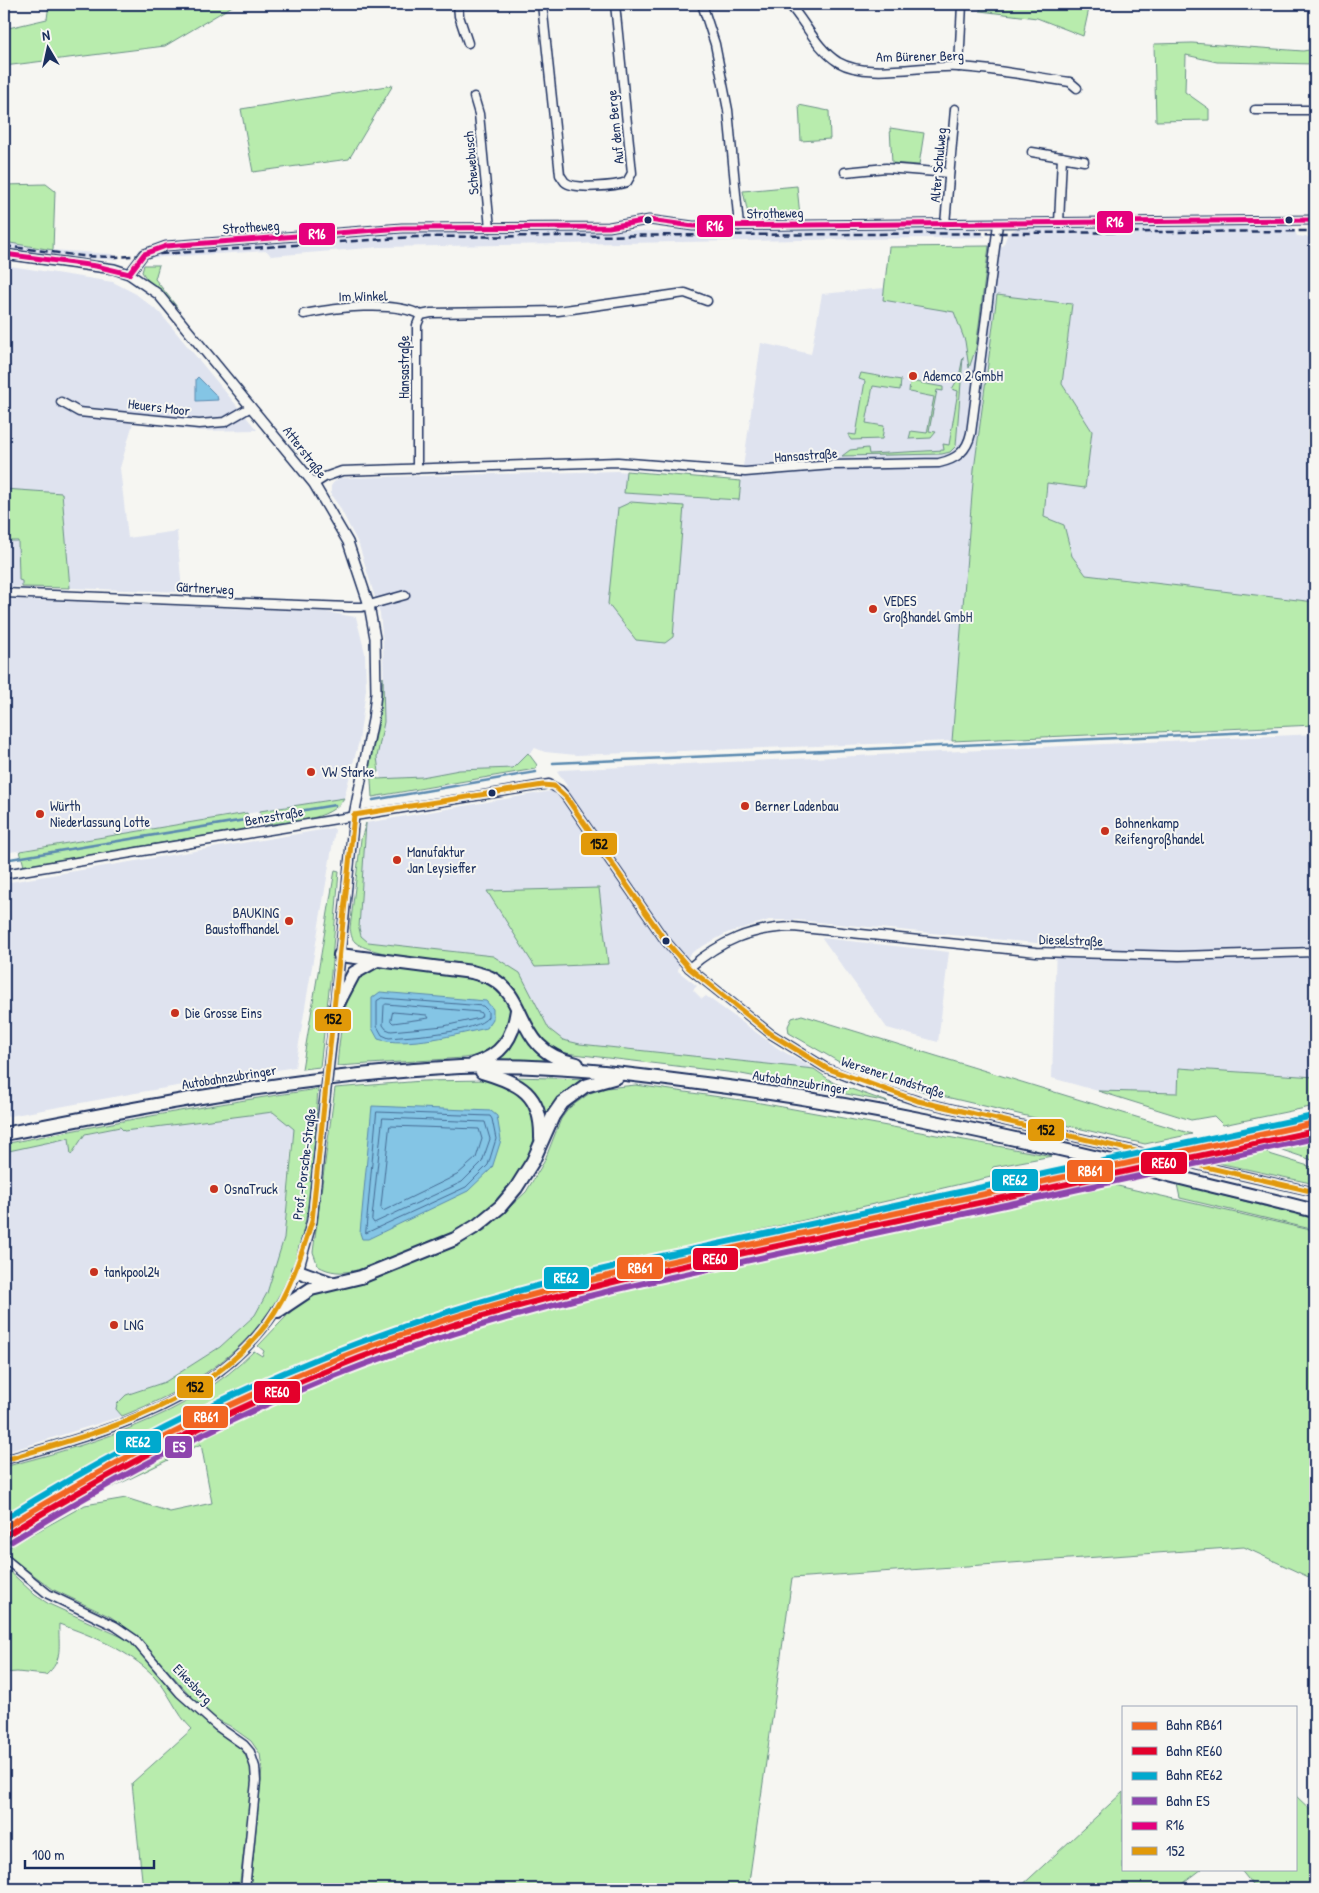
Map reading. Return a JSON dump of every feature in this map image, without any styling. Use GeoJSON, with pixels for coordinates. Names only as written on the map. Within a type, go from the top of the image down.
{"type":"FeatureCollection","features":[{"type":"Feature","properties":{"kind":"highway"},"geometry":{"type":"LineString","coordinates":[[340,955],[472,972],[490,978],[504,988],[529,1032],[550,1055],[562,1061],[629,1074]]}},
{"type":"Feature","properties":{"kind":"highway"},"geometry":{"type":"LineString","coordinates":[[334,1011],[354,973],[377,960]]}},
{"type":"Feature","properties":{"kind":"highway"},"geometry":{"type":"LineString","coordinates":[[462,1067],[486,1060],[501,1051],[510,1038],[515,1026],[517,1010]]}},
{"type":"Feature","properties":{"kind":"highway"},"geometry":{"type":"LineString","coordinates":[[462,1067],[629,1074]]}},
{"type":"Feature","properties":{"kind":"highway"},"geometry":{"type":"LineString","coordinates":[[462,1067],[505,1078],[519,1085],[538,1108],[542,1123],[541,1142]]}},
{"type":"Feature","properties":{"kind":"highway","name":"Autobahnzubringer"},"geometry":{"type":"LineString","coordinates":[[4,1134],[186,1098],[291,1082],[462,1067]]}},
{"type":"Feature","properties":{"kind":"highway"},"geometry":{"type":"LineString","coordinates":[[278,1311],[311,1289],[362,1277],[455,1239],[478,1225],[500,1207],[516,1188],[533,1161],[553,1116],[562,1103],[585,1086],[629,1074]]}},
{"type":"Feature","properties":{"kind":"highway","name":"Autobahnzubringer"},"geometry":{"type":"LineString","coordinates":[[629,1074],[753,1090],[845,1105],[1053,1147],[1315,1211]]}},
{"type":"Feature","properties":{"kind":"highway"},"geometry":{"type":"LineString","coordinates":[[298,1271],[334,1284]]}},
{"type":"Feature","properties":{"kind":"street"},"geometry":{"type":"LineString","coordinates":[[458,4],[459,16],[468,43]]}},
{"type":"Feature","properties":{"kind":"street","name":"Auf dem Berge"},"geometry":{"type":"LineString","coordinates":[[542,4],[560,175],[564,182],[574,186],[619,185],[628,182],[632,173],[615,4]]}},
{"type":"Feature","properties":{"kind":"street"},"geometry":{"type":"LineString","coordinates":[[702,4],[715,44],[728,110],[739,226]]}},
{"type":"Feature","properties":{"kind":"street"},"geometry":{"type":"LineString","coordinates":[[959,66],[962,4]]}},
{"type":"Feature","properties":{"kind":"street","name":"Am Bürener Berg"},"geometry":{"type":"LineString","coordinates":[[793,5],[818,45],[840,63],[857,68],[876,70],[959,66],[1070,82],[1078,88]]}},
{"type":"Feature","properties":{"kind":"street","name":"Schewebusch"},"geometry":{"type":"LineString","coordinates":[[474,97],[479,114],[490,228]]}},
{"type":"Feature","properties":{"kind":"street","name":"Alter Schulweg"},"geometry":{"type":"LineString","coordinates":[[945,224],[955,109]]}},
{"type":"Feature","properties":{"kind":"street"},"geometry":{"type":"LineString","coordinates":[[1255,110],[1315,110],[1315,114]]}},
{"type":"Feature","properties":{"kind":"street"},"geometry":{"type":"LineString","coordinates":[[1032,152],[1084,161]]}},
{"type":"Feature","properties":{"kind":"street"},"geometry":{"type":"LineString","coordinates":[[1059,223],[1062,157]]}},
{"type":"Feature","properties":{"kind":"street"},"geometry":{"type":"LineString","coordinates":[[845,172],[886,168],[949,173]]}},
{"type":"Feature","properties":{"kind":"street","name":"Strotheweg"},"geometry":{"type":"LineString","coordinates":[[129,274],[144,254],[166,246],[402,228],[609,227],[648,220],[683,226],[1315,220]]}},
{"type":"Feature","properties":{"kind":"street","name":"Hansastraße"},"geometry":{"type":"LineString","coordinates":[[314,484],[325,477],[342,471],[618,462],[746,472],[833,465],[939,463],[952,460],[962,453],[968,444],[971,433],[998,224]]}},
{"type":"Feature","properties":{"kind":"street","name":"Atterstraße"},"geometry":{"type":"LineString","coordinates":[[4,254],[96,266],[129,274],[158,294],[171,307],[314,484],[348,542],[369,605],[375,638],[376,693],[373,720],[354,815]]}},
{"type":"Feature","properties":{"kind":"street"},"geometry":{"type":"LineString","coordinates":[[421,316],[432,313],[558,311],[685,293],[707,301]]}},
{"type":"Feature","properties":{"kind":"street","name":"Im Winkel"},"geometry":{"type":"LineString","coordinates":[[304,314],[340,309],[392,308],[409,309],[421,316]]}},
{"type":"Feature","properties":{"kind":"street","name":"Hansastraße"},"geometry":{"type":"LineString","coordinates":[[417,469],[417,325],[421,316]]}},
{"type":"Feature","properties":{"kind":"street","name":"Heuers Moor"},"geometry":{"type":"LineString","coordinates":[[61,402],[79,412],[199,424],[225,422],[251,407]]}},
{"type":"Feature","properties":{"kind":"street","name":"Gärtnerweg"},"geometry":{"type":"LineString","coordinates":[[4,593],[349,607],[369,605],[404,596]]}},
{"type":"Feature","properties":{"kind":"street","name":"Benzstraße"},"geometry":{"type":"LineString","coordinates":[[4,874],[549,784]]}},
{"type":"Feature","properties":{"kind":"street","name":"Wersener Landstraße"},"geometry":{"type":"LineString","coordinates":[[549,784],[560,790],[566,797],[664,939],[689,968],[771,1034],[826,1068],[918,1101],[1315,1192]]}},
{"type":"Feature","properties":{"kind":"street","name":"Prof.-Porsche-Straße"},"geometry":{"type":"LineString","coordinates":[[4,1460],[113,1427],[170,1402],[221,1372],[242,1354],[278,1311],[298,1271],[312,1221],[354,815]]}},
{"type":"Feature","properties":{"kind":"street","name":"Dieselstraße"},"geometry":{"type":"LineString","coordinates":[[689,968],[702,956],[736,938],[769,928],[793,927],[1036,952],[1179,956],[1315,952]]}},
{"type":"Feature","properties":{"kind":"street","name":"Eikesberg"},"geometry":{"type":"LineString","coordinates":[[4,1558],[48,1594],[115,1626],[134,1639],[180,1693],[250,1752],[255,1767],[256,1781],[245,1889]]}},
{"type":"Feature","properties":{"kind":"shaded area"},"geometry":{"type":"Polygon","coordinates":[[[1289,225],[1293,227],[1297,236],[1315,238],[1315,602],[1086,575],[1072,556],[1064,525],[1044,517],[1047,483],[1085,487],[1092,431],[1062,384],[1072,305],[997,295],[974,470],[952,741],[576,755],[545,752],[535,748],[513,768],[459,770],[422,777],[381,779],[377,757],[384,722],[383,645],[380,614],[359,545],[339,506],[331,495],[331,486],[340,478],[617,471],[741,481],[761,343],[811,354],[822,294],[884,288],[889,247],[1003,246],[1008,233],[1020,227],[1289,225]]]}},
{"type":"Feature","properties":{"kind":"shaded area"},"geometry":{"type":"Polygon","coordinates":[[[974,228],[986,237],[380,247],[271,256],[267,251],[146,258],[162,250],[403,233],[974,228]]]}},
{"type":"Feature","properties":{"kind":"shaded area"},"geometry":{"type":"Polygon","coordinates":[[[4,242],[53,250],[112,254],[114,260],[4,248],[4,242]]]}},
{"type":"Feature","properties":{"kind":"shaded area"},"geometry":{"type":"Polygon","coordinates":[[[4,265],[113,282],[136,294],[160,313],[257,430],[203,431],[133,423],[120,468],[128,538],[177,531],[182,592],[70,588],[62,494],[4,489],[4,265]]]}},
{"type":"Feature","properties":{"kind":"shaded area"},"geometry":{"type":"Polygon","coordinates":[[[4,541],[18,541],[19,577],[22,581],[22,587],[4,587],[4,541]]]}},
{"type":"Feature","properties":{"kind":"shaded area"},"geometry":{"type":"Polygon","coordinates":[[[4,599],[326,612],[356,617],[365,653],[366,690],[359,741],[344,798],[4,853],[4,599]]]}},
{"type":"Feature","properties":{"kind":"shaded area"},"geometry":{"type":"Polygon","coordinates":[[[1315,734],[1315,1077],[1180,1068],[1178,1093],[1098,1091],[1052,1078],[1056,945],[796,920],[769,920],[727,933],[694,951],[679,965],[678,971],[697,986],[693,990],[702,999],[706,996],[779,1049],[814,1069],[580,1044],[562,1040],[549,1029],[538,1011],[493,956],[368,942],[361,936],[359,929],[366,823],[551,791],[567,786],[557,771],[560,770],[1315,734]]]}},
{"type":"Feature","properties":{"kind":"shaded area"},"geometry":{"type":"Polygon","coordinates":[[[333,828],[335,830],[295,1067],[4,1117],[4,883],[333,828]]]}},
{"type":"Feature","properties":{"kind":"shaded area"},"geometry":{"type":"Polygon","coordinates":[[[822,938],[949,952],[938,1042],[887,1028],[822,938]]]}},
{"type":"Feature","properties":{"kind":"shaded area"},"geometry":{"type":"Polygon","coordinates":[[[300,1097],[291,1149],[284,1238],[267,1293],[255,1315],[220,1347],[165,1382],[126,1395],[116,1409],[122,1416],[4,1453],[4,1152],[120,1127],[300,1097]]]}},
{"type":"Feature","properties":{"kind":"green space"},"geometry":{"type":"Polygon","coordinates":[[[49,4],[234,5],[165,46],[4,66],[4,29],[47,19],[49,4]]]}},
{"type":"Feature","properties":{"kind":"green space"},"geometry":{"type":"Polygon","coordinates":[[[981,4],[1090,4],[1083,36],[1037,18],[980,11],[981,4]]]}},
{"type":"Feature","properties":{"kind":"green space"},"geometry":{"type":"Polygon","coordinates":[[[1192,43],[1303,51],[1315,49],[1315,64],[1217,62],[1186,55],[1185,92],[1209,109],[1209,120],[1156,121],[1154,44],[1192,43]]]}},
{"type":"Feature","properties":{"kind":"green space"},"geometry":{"type":"Polygon","coordinates":[[[393,85],[349,159],[253,172],[241,109],[393,85]]]}},
{"type":"Feature","properties":{"kind":"green space"},"geometry":{"type":"Polygon","coordinates":[[[799,105],[829,111],[830,139],[801,141],[799,105]]]}},
{"type":"Feature","properties":{"kind":"green space"},"geometry":{"type":"Polygon","coordinates":[[[890,128],[924,133],[919,165],[892,163],[890,128]]]}},
{"type":"Feature","properties":{"kind":"green space"},"geometry":{"type":"Polygon","coordinates":[[[46,184],[55,191],[53,250],[4,242],[4,185],[46,184]]]}},
{"type":"Feature","properties":{"kind":"green space"},"geometry":{"type":"Polygon","coordinates":[[[797,186],[800,216],[748,214],[743,191],[797,186]]]}},
{"type":"Feature","properties":{"kind":"green space"},"geometry":{"type":"Polygon","coordinates":[[[989,246],[976,348],[969,368],[965,341],[954,312],[883,300],[889,247],[989,246]]]}},
{"type":"Feature","properties":{"kind":"green space"},"geometry":{"type":"Polygon","coordinates":[[[144,265],[159,265],[155,279],[177,307],[146,278],[142,272],[144,265]]]}},
{"type":"Feature","properties":{"kind":"green space"},"geometry":{"type":"Polygon","coordinates":[[[997,295],[1072,304],[1062,384],[1092,431],[1085,488],[1047,483],[1044,517],[1064,525],[1072,556],[1086,575],[1315,602],[1315,725],[952,741],[974,470],[997,295]]]}},
{"type":"Feature","properties":{"kind":"green space"},"geometry":{"type":"Polygon","coordinates":[[[963,357],[956,446],[950,452],[942,454],[842,456],[850,450],[868,448],[869,454],[944,450],[943,444],[949,445],[958,391],[952,389],[959,377],[963,357]]]}},
{"type":"Feature","properties":{"kind":"green space"},"geometry":{"type":"Polygon","coordinates":[[[861,373],[901,380],[900,390],[873,386],[866,423],[884,426],[882,439],[851,440],[849,437],[849,434],[856,435],[865,381],[859,379],[861,373]]]}},
{"type":"Feature","properties":{"kind":"green space"},"geometry":{"type":"Polygon","coordinates":[[[910,381],[943,387],[943,391],[937,390],[929,431],[936,432],[931,438],[909,439],[911,431],[927,433],[934,397],[909,392],[910,381]]]}},
{"type":"Feature","properties":{"kind":"green space"},"geometry":{"type":"Polygon","coordinates":[[[626,471],[741,481],[739,500],[624,493],[626,471]]]}},
{"type":"Feature","properties":{"kind":"green space"},"geometry":{"type":"Polygon","coordinates":[[[4,489],[62,493],[70,588],[22,587],[22,581],[19,580],[18,541],[4,541],[4,489]]]}},
{"type":"Feature","properties":{"kind":"green space"},"geometry":{"type":"Polygon","coordinates":[[[631,502],[684,506],[673,637],[665,643],[636,640],[608,604],[618,508],[631,502]]]}},
{"type":"Feature","properties":{"kind":"green space"},"geometry":{"type":"Polygon","coordinates":[[[383,677],[384,722],[377,757],[379,772],[376,773],[377,779],[422,777],[459,770],[513,768],[528,753],[537,765],[535,769],[372,797],[370,764],[379,721],[383,677]]]}},
{"type":"Feature","properties":{"kind":"green space"},"geometry":{"type":"Polygon","coordinates":[[[344,798],[338,806],[319,816],[262,825],[260,811],[344,798]]]}},
{"type":"Feature","properties":{"kind":"green space"},"geometry":{"type":"Polygon","coordinates":[[[247,813],[250,828],[24,866],[20,851],[247,813]]]}},
{"type":"Feature","properties":{"kind":"green space"},"geometry":{"type":"Polygon","coordinates":[[[366,823],[359,928],[361,936],[368,942],[493,956],[520,973],[549,1029],[563,1040],[580,1044],[814,1069],[834,1083],[888,1102],[736,1073],[565,1053],[549,1046],[535,1032],[510,985],[493,972],[391,955],[375,951],[355,942],[350,928],[361,839],[366,823]]]}},
{"type":"Feature","properties":{"kind":"green space"},"geometry":{"type":"Polygon","coordinates":[[[335,870],[339,871],[331,973],[320,1067],[302,1069],[335,870]]]}},
{"type":"Feature","properties":{"kind":"green space"},"geometry":{"type":"Polygon","coordinates":[[[599,888],[608,964],[535,967],[487,891],[599,888]]]}},
{"type":"Feature","properties":{"kind":"green space"},"geometry":{"type":"Polygon","coordinates":[[[382,967],[466,976],[488,983],[500,993],[507,1003],[510,1016],[508,1028],[494,1048],[472,1057],[337,1066],[344,1014],[352,987],[366,971],[382,967]]]}},
{"type":"Feature","properties":{"kind":"green space"},"geometry":{"type":"Polygon","coordinates":[[[802,1015],[1192,1134],[1145,1144],[925,1092],[846,1066],[789,1033],[788,1026],[792,1018],[802,1015]]]}},
{"type":"Feature","properties":{"kind":"green space"},"geometry":{"type":"Polygon","coordinates":[[[520,1026],[535,1052],[547,1062],[493,1061],[520,1026]]]}},
{"type":"Feature","properties":{"kind":"green space"},"geometry":{"type":"Polygon","coordinates":[[[1179,1068],[1315,1077],[1315,1106],[1223,1125],[1214,1116],[1191,1120],[1098,1091],[1178,1093],[1179,1068]]]}},
{"type":"Feature","properties":{"kind":"green space"},"geometry":{"type":"Polygon","coordinates":[[[515,1077],[589,1079],[565,1094],[546,1115],[535,1093],[515,1077]]]}},
{"type":"Feature","properties":{"kind":"green space"},"geometry":{"type":"Polygon","coordinates":[[[489,1080],[508,1085],[517,1090],[530,1105],[535,1123],[533,1141],[527,1159],[504,1193],[490,1208],[466,1226],[423,1246],[354,1271],[336,1272],[318,1266],[313,1252],[335,1088],[422,1081],[489,1080]]]}},
{"type":"Feature","properties":{"kind":"green space"},"geometry":{"type":"Polygon","coordinates":[[[636,1085],[755,1102],[1052,1156],[993,1167],[991,1177],[557,1277],[483,1297],[410,1321],[242,1388],[192,1411],[4,1514],[4,1467],[104,1438],[169,1411],[200,1394],[228,1374],[254,1351],[262,1356],[264,1351],[258,1346],[301,1301],[312,1295],[364,1283],[457,1245],[485,1230],[526,1192],[544,1162],[561,1119],[569,1108],[590,1093],[606,1088],[636,1085]]]}},
{"type":"Feature","properties":{"kind":"green space"},"geometry":{"type":"Polygon","coordinates":[[[318,1089],[310,1193],[303,1234],[285,1284],[269,1311],[250,1335],[229,1355],[205,1373],[179,1389],[122,1416],[116,1409],[117,1404],[126,1395],[165,1382],[220,1347],[255,1315],[267,1293],[284,1238],[294,1129],[273,1112],[124,1131],[120,1127],[85,1134],[71,1155],[69,1138],[4,1152],[4,1144],[161,1114],[318,1089]]]}},
{"type":"Feature","properties":{"kind":"green space"},"geometry":{"type":"Polygon","coordinates":[[[1315,1133],[1315,1161],[1264,1144],[1315,1133]]]}},
{"type":"Feature","properties":{"kind":"green space"},"geometry":{"type":"Polygon","coordinates":[[[1250,1148],[1315,1168],[1315,1184],[1200,1159],[1250,1148]]]}},
{"type":"Feature","properties":{"kind":"green space"},"geometry":{"type":"Polygon","coordinates":[[[1087,1179],[1315,1231],[1315,1580],[1244,1547],[792,1578],[748,1889],[250,1889],[262,1769],[260,1754],[251,1741],[230,1726],[208,1715],[136,1635],[111,1617],[54,1590],[4,1553],[4,1550],[85,1505],[126,1498],[170,1512],[212,1503],[201,1444],[82,1502],[4,1545],[4,1534],[147,1451],[210,1419],[357,1355],[509,1305],[1087,1179]]]}},
{"type":"Feature","properties":{"kind":"green space"},"geometry":{"type":"Polygon","coordinates":[[[1177,1184],[1315,1219],[1315,1230],[1180,1198],[1177,1184]]]}},
{"type":"Feature","properties":{"kind":"green space"},"geometry":{"type":"Polygon","coordinates":[[[4,1566],[35,1595],[49,1604],[133,1642],[205,1718],[243,1751],[250,1765],[252,1784],[239,1889],[143,1889],[132,1783],[192,1729],[181,1716],[164,1688],[144,1667],[110,1645],[59,1624],[58,1658],[46,1675],[17,1672],[4,1673],[4,1566]]]}},
{"type":"Feature","properties":{"kind":"green space"},"geometry":{"type":"Polygon","coordinates":[[[1122,1793],[1122,1870],[1201,1870],[1176,1889],[1018,1889],[1122,1793]]]}},
{"type":"Feature","properties":{"kind":"green space"},"geometry":{"type":"Polygon","coordinates":[[[1296,1796],[1315,1814],[1315,1889],[1256,1889],[1241,1870],[1296,1870],[1296,1796]]]}},
{"type":"Feature","properties":{"kind":"water"},"geometry":{"type":"Polygon","coordinates":[[[198,377],[217,396],[218,400],[196,401],[196,379],[198,377]]]}},
{"type":"Feature","properties":{"kind":"water"},"geometry":{"type":"Polygon","coordinates":[[[380,992],[486,1001],[493,1009],[493,1019],[487,1028],[447,1036],[402,1042],[378,1039],[372,1028],[372,998],[380,992]]]}},
{"type":"Feature","properties":{"kind":"water"},"geometry":{"type":"Polygon","coordinates":[[[372,1106],[491,1111],[497,1116],[501,1140],[492,1168],[468,1191],[368,1239],[362,1239],[360,1233],[372,1106]]]}},
{"type":"Feature","properties":{"kind":"waterway"},"geometry":{"type":"LineString","coordinates":[[553,763],[1277,731]]}},
{"type":"Feature","properties":{"kind":"waterway"},"geometry":{"type":"LineString","coordinates":[[373,800],[536,772]]}},
{"type":"Feature","properties":{"kind":"waterway"},"geometry":{"type":"LineString","coordinates":[[4,860],[335,805]]}},
{"type":"Feature","properties":{"kind":"railway"},"geometry":{"type":"LineString","coordinates":[[4,246],[82,256],[116,257],[415,237],[1315,231]]}},
{"type":"Feature","properties":{"kind":"rail line","name":"RE62"},"geometry":{"type":"LineString","coordinates":[[4,1519],[145,1438],[242,1391],[343,1349],[488,1299],[648,1259],[1313,1116]]}},
{"type":"Feature","properties":{"kind":"rail line","name":"RB61"},"geometry":{"type":"LineString","coordinates":[[4,1528],[146,1447],[243,1399],[344,1356],[458,1316],[553,1289],[650,1266],[1315,1123]]}},
{"type":"Feature","properties":{"kind":"rail line","name":"RE60"},"geometry":{"type":"LineString","coordinates":[[8,1534],[149,1453],[246,1406],[346,1363],[460,1323],[555,1296],[651,1273],[1315,1131]]}},
{"type":"Feature","properties":{"kind":"rail line","name":"ES"},"geometry":{"type":"LineString","coordinates":[[12,1541],[154,1460],[251,1412],[351,1370],[464,1330],[558,1304],[653,1281],[1315,1138]]}},
{"type":"Feature","properties":{"kind":"transit line","name":"R16"},"geometry":{"type":"LineString","coordinates":[[129,274],[144,254],[166,246],[402,228],[609,227],[649,220],[693,226],[1315,220]]}},
{"type":"Feature","properties":{"kind":"transit line","name":"R16"},"geometry":{"type":"LineString","coordinates":[[4,254],[96,266],[129,274]]}},
{"type":"Feature","properties":{"kind":"transit line","name":"152"},"geometry":{"type":"LineString","coordinates":[[354,815],[543,785],[554,786],[566,797],[664,939],[689,968],[771,1034],[826,1068],[918,1101],[1315,1192]]}},
{"type":"Feature","properties":{"kind":"transit line","name":"152"},"geometry":{"type":"LineString","coordinates":[[4,1460],[113,1426],[148,1412],[182,1395],[214,1375],[243,1351],[268,1322],[283,1298],[299,1260],[312,1221],[354,815]]}},
{"type":"Feature","properties":{"kind":"place","name":"Ademco 2 GmbH"},"geometry":{"type":"Point","coordinates":[913,376]}},
{"type":"Feature","properties":{"kind":"place","name":"VEDES Großhandel GmbH"},"geometry":{"type":"Point","coordinates":[873,609]}},
{"type":"Feature","properties":{"kind":"place","name":"VW Starke"},"geometry":{"type":"Point","coordinates":[311,772]}},
{"type":"Feature","properties":{"kind":"place","name":"Berner Ladenbau"},"geometry":{"type":"Point","coordinates":[745,806]}},
{"type":"Feature","properties":{"kind":"place","name":"Würth Niederlassung Lotte"},"geometry":{"type":"Point","coordinates":[40,814]}},
{"type":"Feature","properties":{"kind":"place","name":"Bohnenkamp Reifengroßhandel"},"geometry":{"type":"Point","coordinates":[1105,831]}},
{"type":"Feature","properties":{"kind":"place","name":"Manufaktur Jan Leysieffer"},"geometry":{"type":"Point","coordinates":[397,860]}},
{"type":"Feature","properties":{"kind":"place","name":"BAUKING Baustoffhandel"},"geometry":{"type":"Point","coordinates":[289,921]}},
{"type":"Feature","properties":{"kind":"place","name":"Die Grosse Eins"},"geometry":{"type":"Point","coordinates":[175,1013]}},
{"type":"Feature","properties":{"kind":"place","name":"OsnaTruck"},"geometry":{"type":"Point","coordinates":[214,1189]}},
{"type":"Feature","properties":{"kind":"place","name":"tankpool24"},"geometry":{"type":"Point","coordinates":[94,1272]}},
{"type":"Feature","properties":{"kind":"place","name":"LNG"},"geometry":{"type":"Point","coordinates":[114,1325]}}]}
